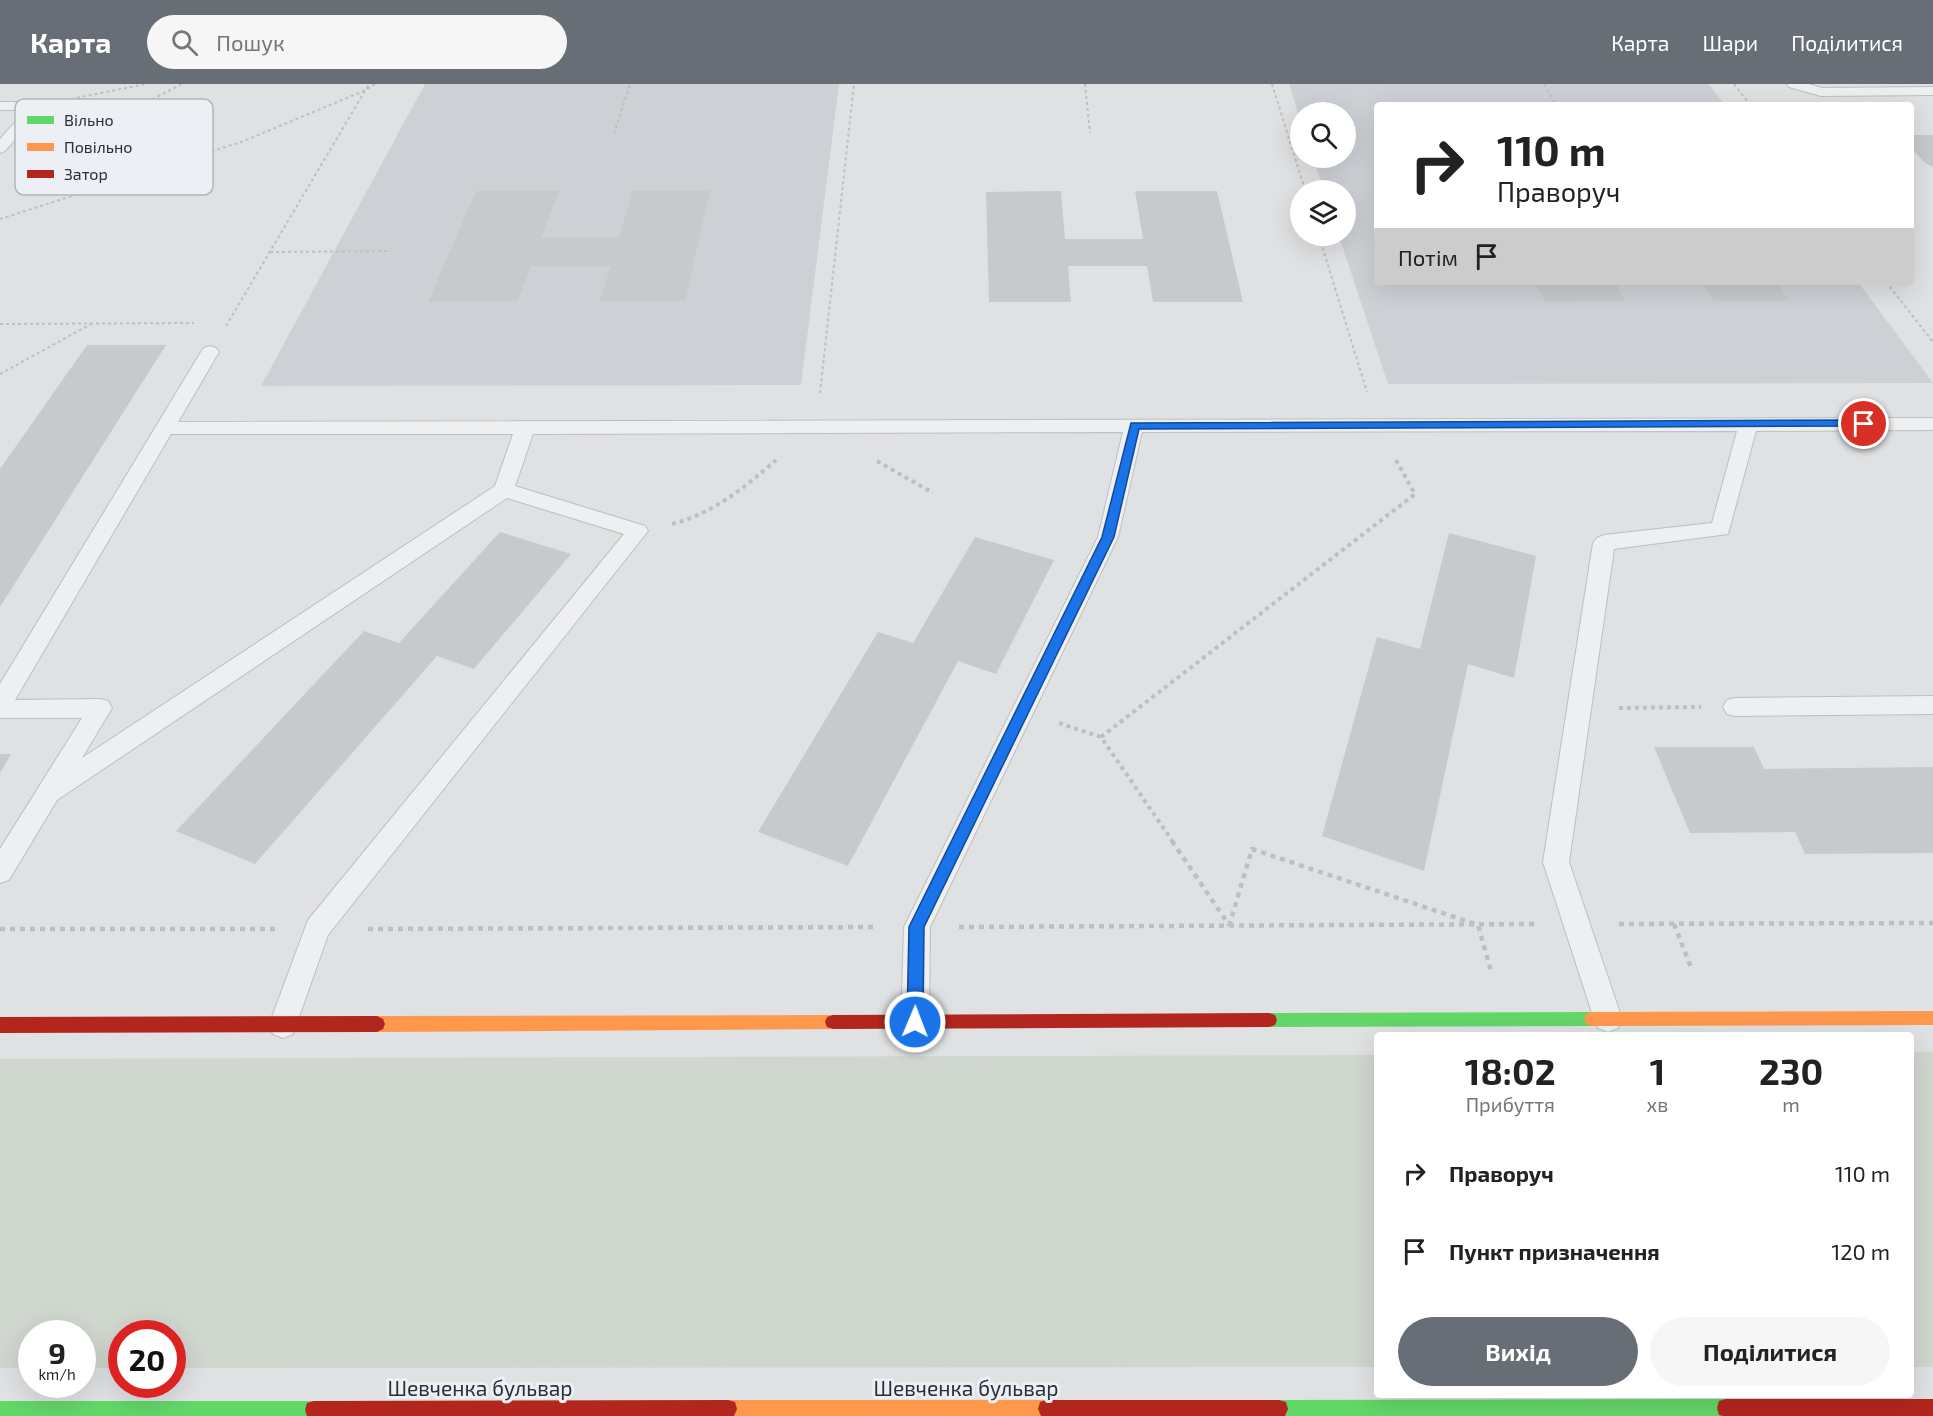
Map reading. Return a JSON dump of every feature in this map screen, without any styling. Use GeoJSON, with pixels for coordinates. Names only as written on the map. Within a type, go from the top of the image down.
{"type":"FeatureCollection","features":[{"type":"Feature","properties":{"kind":"street"},"geometry":{"type":"LineString","coordinates":[[0,1025],[1933,1018]]}},
{"type":"Feature","properties":{"kind":"street","name":"Шевченка бульвар"},"geometry":{"type":"LineString","coordinates":[[0,1410],[1741,1413],[1933,1408]]}},
{"type":"Feature","properties":{"kind":"lane"},"geometry":{"type":"LineString","coordinates":[[1794,84],[1818,88],[1933,92]]}},
{"type":"Feature","properties":{"kind":"lane"},"geometry":{"type":"LineString","coordinates":[[0,148],[15,131]]}},
{"type":"Feature","properties":{"kind":"lane"},"geometry":{"type":"LineString","coordinates":[[0,707],[210,352]]}},
{"type":"Feature","properties":{"kind":"lane"},"geometry":{"type":"LineString","coordinates":[[1608,1019],[1556,862],[1604,543],[1721,529],[1748,424]]}},
{"type":"Feature","properties":{"kind":"lane"},"geometry":{"type":"LineString","coordinates":[[165,428],[1933,424]]}},
{"type":"Feature","properties":{"kind":"lane"},"geometry":{"type":"LineString","coordinates":[[915,1022],[917,927],[1108,537],[1134,426]]}},
{"type":"Feature","properties":{"kind":"lane"},"geometry":{"type":"LineString","coordinates":[[50,792],[504,490],[525,427]]}},
{"type":"Feature","properties":{"kind":"lane"},"geometry":{"type":"LineString","coordinates":[[283,1024],[317,929],[638,531],[504,490]]}},
{"type":"Feature","properties":{"kind":"lane"},"geometry":{"type":"LineString","coordinates":[[1735,707],[1933,705]]}},
{"type":"Feature","properties":{"kind":"lane"},"geometry":{"type":"LineString","coordinates":[[0,707],[100,708],[0,872]]}},
{"type":"Feature","properties":{"kind":"path"},"geometry":{"type":"LineString","coordinates":[[72,99],[146,84]]}},
{"type":"Feature","properties":{"kind":"path"},"geometry":{"type":"LineString","coordinates":[[153,99],[182,84]]}},
{"type":"Feature","properties":{"kind":"path"},"geometry":{"type":"LineString","coordinates":[[210,352],[369,84]]}},
{"type":"Feature","properties":{"kind":"path"},"geometry":{"type":"LineString","coordinates":[[213,151],[244,141],[366,90],[375,84]]}},
{"type":"Feature","properties":{"kind":"path"},"geometry":{"type":"LineString","coordinates":[[614,134],[630,84]]}},
{"type":"Feature","properties":{"kind":"path"},"geometry":{"type":"LineString","coordinates":[[638,531],[683,522],[724,504],[816,426],[854,84]]}},
{"type":"Feature","properties":{"kind":"path"},"geometry":{"type":"LineString","coordinates":[[1086,84],[1090,133]]}},
{"type":"Feature","properties":{"kind":"path"},"geometry":{"type":"LineString","coordinates":[[1272,84],[1302,180]]}},
{"type":"Feature","properties":{"kind":"path"},"geometry":{"type":"LineString","coordinates":[[1544,84],[1554,102]]}},
{"type":"Feature","properties":{"kind":"path"},"geometry":{"type":"LineString","coordinates":[[1734,84],[1748,102]]}},
{"type":"Feature","properties":{"kind":"path"},"geometry":{"type":"LineString","coordinates":[[0,219],[75,195]]}},
{"type":"Feature","properties":{"kind":"path"},"geometry":{"type":"LineString","coordinates":[[1322,246],[1378,425]]}},
{"type":"Feature","properties":{"kind":"path"},"geometry":{"type":"LineString","coordinates":[[270,252],[391,251]]}},
{"type":"Feature","properties":{"kind":"path"},"geometry":{"type":"LineString","coordinates":[[1888,285],[1933,342]]}},
{"type":"Feature","properties":{"kind":"path"},"geometry":{"type":"LineString","coordinates":[[0,374],[92,323]]}},
{"type":"Feature","properties":{"kind":"path"},"geometry":{"type":"LineString","coordinates":[[0,324],[205,323]]}},
{"type":"Feature","properties":{"kind":"path"},"geometry":{"type":"LineString","coordinates":[[216,323],[227,323]]}},
{"type":"Feature","properties":{"kind":"path"},"geometry":{"type":"LineString","coordinates":[[1101,737],[1415,494]]}},
{"type":"Feature","properties":{"kind":"path"},"geometry":{"type":"LineString","coordinates":[[1579,708],[1735,707]]}},
{"type":"Feature","properties":{"kind":"path"},"geometry":{"type":"LineString","coordinates":[[1023,711],[1101,737],[1230,926]]}},
{"type":"Feature","properties":{"kind":"path"},"geometry":{"type":"LineString","coordinates":[[1230,926],[1252,849],[1478,925]]}},
{"type":"Feature","properties":{"kind":"path"},"geometry":{"type":"LineString","coordinates":[[0,929],[1933,923]]}},
{"type":"Feature","properties":{"kind":"path"},"geometry":{"type":"LineString","coordinates":[[1674,924],[1692,970]]}},
{"type":"Feature","properties":{"kind":"path"},"geometry":{"type":"LineString","coordinates":[[1478,925],[1491,971]]}},
{"type":"Feature","properties":{"kind":"shaded area"},"geometry":{"type":"Polygon","coordinates":[[[425,84],[839,84],[801,385],[261,386],[425,84]]]}},
{"type":"Feature","properties":{"kind":"shaded area"},"geometry":{"type":"Polygon","coordinates":[[[1289,84],[1709,84],[1723,102],[1374,102],[1374,285],[1860,285],[1933,383],[1388,384],[1342,246],[1356,246],[1356,180],[1321,180],[1316,168],[1356,168],[1356,102],[1295,102],[1289,84]]]}},
{"type":"Feature","properties":{"kind":"shaded area"},"geometry":{"type":"Polygon","coordinates":[[[1914,1052],[1933,1052],[1933,1367],[1914,1367],[1914,1052]]]}},
{"type":"Feature","properties":{"kind":"shaded area"},"geometry":{"type":"Polygon","coordinates":[[[1374,1055],[1374,1367],[186,1368],[186,1320],[108,1320],[108,1368],[96,1368],[96,1320],[18,1320],[18,1368],[0,1368],[0,1059],[1374,1055]]]}},
{"type":"Feature","properties":{"kind":"building"},"geometry":{"type":"Polygon","coordinates":[[[1914,135],[1933,135],[1933,167],[1924,162],[1914,151],[1914,135]]]}},
{"type":"Feature","properties":{"kind":"building"},"geometry":{"type":"Polygon","coordinates":[[[476,191],[559,191],[541,238],[619,238],[633,191],[710,191],[685,301],[599,302],[611,266],[531,266],[518,301],[428,302],[476,191]]]}},
{"type":"Feature","properties":{"kind":"building"},"geometry":{"type":"Polygon","coordinates":[[[1061,191],[1065,239],[1143,239],[1135,191],[1217,191],[1243,302],[1153,302],[1147,266],[1068,266],[1071,302],[989,302],[986,192],[1061,191]]]}},
{"type":"Feature","properties":{"kind":"building"},"geometry":{"type":"Polygon","coordinates":[[[1536,285],[1617,285],[1626,301],[1545,302],[1536,285]]]}},
{"type":"Feature","properties":{"kind":"building"},"geometry":{"type":"Polygon","coordinates":[[[1704,285],[1778,285],[1789,301],[1714,301],[1704,285]]]}},
{"type":"Feature","properties":{"kind":"building"},"geometry":{"type":"Polygon","coordinates":[[[87,345],[166,345],[0,607],[0,469],[87,345]]]}},
{"type":"Feature","properties":{"kind":"building"},"geometry":{"type":"Polygon","coordinates":[[[500,532],[571,554],[474,669],[437,656],[255,864],[176,831],[364,631],[399,643],[500,532]]]}},
{"type":"Feature","properties":{"kind":"building"},"geometry":{"type":"Polygon","coordinates":[[[1449,533],[1536,556],[1514,678],[1468,664],[1424,871],[1322,836],[1377,637],[1420,649],[1449,533]]]}},
{"type":"Feature","properties":{"kind":"building"},"geometry":{"type":"Polygon","coordinates":[[[975,537],[1054,560],[996,674],[958,661],[848,866],[758,832],[878,632],[913,643],[975,537]]]}},
{"type":"Feature","properties":{"kind":"building"},"geometry":{"type":"Polygon","coordinates":[[[1654,747],[1754,747],[1764,769],[1933,767],[1933,853],[1805,854],[1795,832],[1690,833],[1654,747]]]}},
{"type":"Feature","properties":{"kind":"building"},"geometry":{"type":"Polygon","coordinates":[[[0,754],[11,754],[0,773],[0,754]]]}},
{"type":"Feature","properties":{"kind":"traffic: fast"},"geometry":{"type":"LineString","coordinates":[[1269,1020],[1592,1019]]}},
{"type":"Feature","properties":{"kind":"traffic: fast"},"geometry":{"type":"LineString","coordinates":[[1279,1409],[1726,1408]]}},
{"type":"Feature","properties":{"kind":"traffic: fast"},"geometry":{"type":"LineString","coordinates":[[0,1410],[314,1410]]}},
{"type":"Feature","properties":{"kind":"traffic: slow"},"geometry":{"type":"LineString","coordinates":[[1592,1019],[1933,1018]]}},
{"type":"Feature","properties":{"kind":"traffic: slow"},"geometry":{"type":"LineString","coordinates":[[377,1024],[833,1022]]}},
{"type":"Feature","properties":{"kind":"traffic: slow"},"geometry":{"type":"LineString","coordinates":[[728,1409],[1047,1409]]}},
{"type":"Feature","properties":{"kind":"traffic: jam"},"geometry":{"type":"LineString","coordinates":[[833,1022],[1269,1020]]}},
{"type":"Feature","properties":{"kind":"traffic: jam"},"geometry":{"type":"LineString","coordinates":[[0,1025],[377,1024]]}},
{"type":"Feature","properties":{"kind":"traffic: jam"},"geometry":{"type":"LineString","coordinates":[[1726,1408],[1933,1408]]}},
{"type":"Feature","properties":{"kind":"traffic: jam"},"geometry":{"type":"LineString","coordinates":[[314,1410],[728,1409]]}},
{"type":"Feature","properties":{"kind":"traffic: jam"},"geometry":{"type":"LineString","coordinates":[[1047,1409],[1279,1409]]}},
{"type":"Feature","properties":{"kind":"route"},"geometry":{"type":"LineString","coordinates":[[915,1022],[917,927],[1108,537],[1134,426],[1864,424]]}}]}
